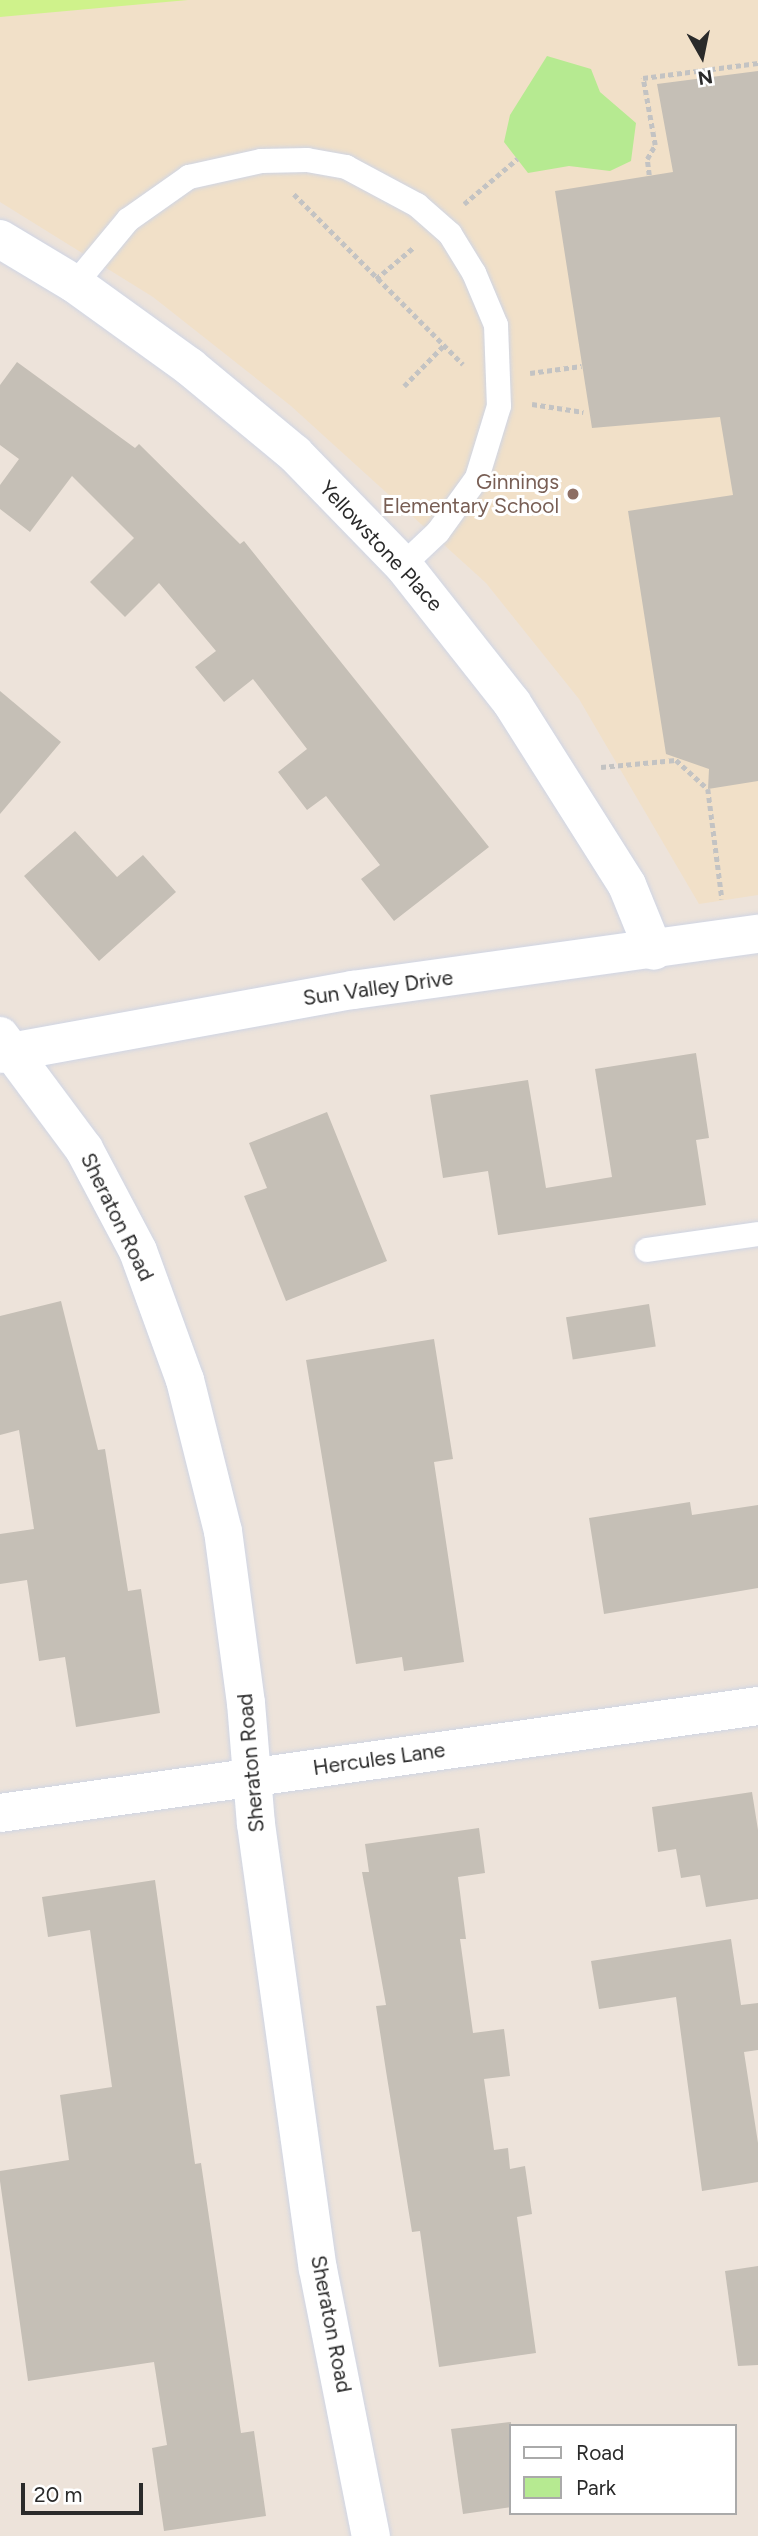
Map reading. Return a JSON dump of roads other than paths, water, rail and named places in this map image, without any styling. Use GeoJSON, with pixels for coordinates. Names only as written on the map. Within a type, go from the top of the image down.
{"type":"FeatureCollection","features":[{"type":"Feature","properties":{"kind":"street","name":"Yellowstone Place"},"geometry":{"type":"LineString","coordinates":[[0,239],[75,284],[190,368],[295,454],[403,565],[512,703],[627,885],[654,951]]}},
{"type":"Feature","properties":{"kind":"street","name":"Sun Valley Drive"},"geometry":{"type":"LineString","coordinates":[[4,1047],[353,990],[654,951],[758,934]]}},
{"type":"Feature","properties":{"kind":"street","name":"Sheraton Road"},"geometry":{"type":"LineString","coordinates":[[4,1047],[84,1149],[138,1251],[186,1380],[223,1531],[246,1703],[251,1777],[318,2269],[363,2481],[370,2536]]}},
{"type":"Feature","properties":{"kind":"street","name":"Hercules Lane"},"geometry":{"type":"LineString","coordinates":[[0,1813],[758,1706]]}},
{"type":"Feature","properties":{"kind":"lane"},"geometry":{"type":"LineString","coordinates":[[75,284],[128,220],[189,177],[261,161],[307,160],[346,167],[417,205],[450,234],[474,272],[496,325],[499,406],[485,460],[477,478],[438,532],[403,565]]}},
{"type":"Feature","properties":{"kind":"lane"},"geometry":{"type":"LineString","coordinates":[[647,1250],[758,1234]]}},
{"type":"Feature","properties":{"kind":"place","name":"Ginnings Elementary School"},"geometry":{"type":"Point","coordinates":[573,494]}}]}
